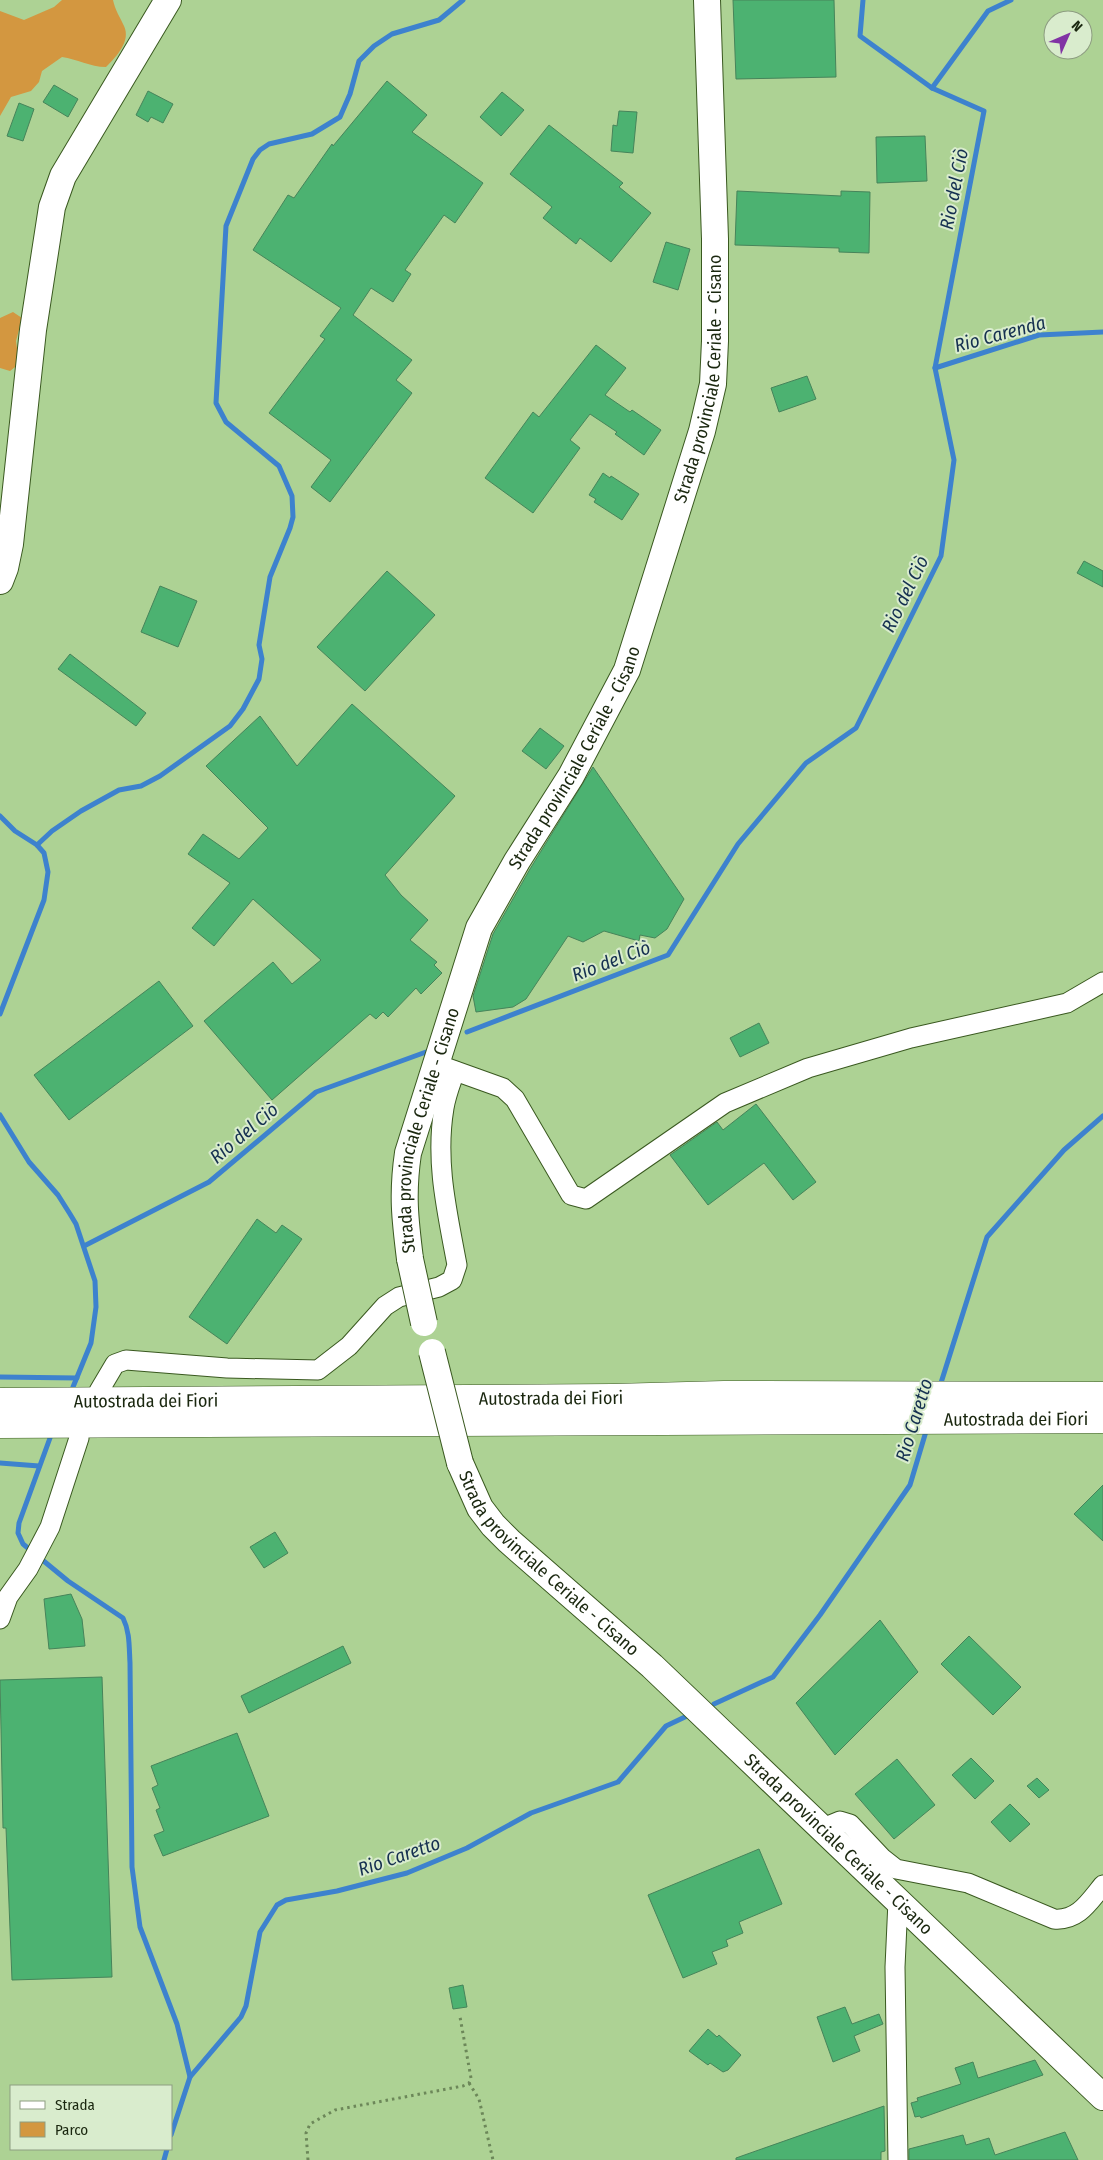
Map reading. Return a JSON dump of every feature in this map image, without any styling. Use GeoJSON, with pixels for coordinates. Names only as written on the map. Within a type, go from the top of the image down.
{"type":"FeatureCollection","features":[{"type":"Feature","properties":{"kind":"highway","name":"Autostrada dei Fiori"},"geometry":{"type":"LineString","coordinates":[[0,1402],[613,1398],[724,1395],[1103,1396]]}},
{"type":"Feature","properties":{"kind":"highway","name":"Autostrada dei Fiori"},"geometry":{"type":"LineString","coordinates":[[0,1424],[1103,1419]]}},
{"type":"Feature","properties":{"kind":"main road"},"geometry":{"type":"LineString","coordinates":[[0,581],[6,568],[10,544],[33,330],[52,207],[63,176],[168,0]]}},
{"type":"Feature","properties":{"kind":"main road","name":"Strada provinciale Ceriale - Cisano"},"geometry":{"type":"LineString","coordinates":[[707,0],[715,239],[716,341],[713,384],[702,431],[627,670],[571,776],[517,861],[478,928],[446,1067],[408,1153],[403,1204],[410,1259],[424,1323],[460,1463],[480,1508],[504,1536],[652,1666],[1013,2013],[1103,2096]]}},
{"type":"Feature","properties":{"kind":"street"},"geometry":{"type":"LineString","coordinates":[[99,1390],[115,1364],[126,1360],[237,1368],[318,1370],[349,1346],[385,1306],[398,1297],[438,1287],[452,1280],[457,1265],[440,1168],[446,1067],[503,1088],[516,1100],[571,1195],[586,1199],[725,1103],[808,1068],[911,1038],[1067,1003],[1103,982]]}},
{"type":"Feature","properties":{"kind":"street"},"geometry":{"type":"LineString","coordinates":[[0,1619],[8,1597],[44,1542],[79,1438]]}},
{"type":"Feature","properties":{"kind":"street"},"geometry":{"type":"LineString","coordinates":[[822,1828],[840,1821],[850,1824],[882,1858],[896,1869],[968,1883],[1054,1919],[1072,1918],[1079,1913],[1103,1885]]}},
{"type":"Feature","properties":{"kind":"street"},"geometry":{"type":"LineString","coordinates":[[898,1901],[894,1967],[898,2160]]}},
{"type":"Feature","properties":{"kind":"path"},"geometry":{"type":"LineString","coordinates":[[308,2160],[306,2133],[310,2124],[335,2110],[463,2086],[469,2083],[471,2078],[460,2017]]}},
{"type":"Feature","properties":{"kind":"path"},"geometry":{"type":"LineString","coordinates":[[469,2083],[479,2099],[493,2160]]}},
{"type":"Feature","properties":{"kind":"green space"},"geometry":{"type":"Polygon","coordinates":[[[62,0],[113,0],[126,32],[122,48],[106,67],[94,66],[62,57],[42,71],[39,82],[31,91],[11,97],[0,116],[0,11],[24,20],[54,7],[62,0]]]}},
{"type":"Feature","properties":{"kind":"green space"},"geometry":{"type":"Polygon","coordinates":[[[13,312],[22,318],[16,341],[19,364],[10,371],[0,368],[0,318],[13,312]]]}},
{"type":"Feature","properties":{"kind":"building"},"geometry":{"type":"Polygon","coordinates":[[[733,0],[834,0],[836,77],[736,79],[733,0]]]}},
{"type":"Feature","properties":{"kind":"building"},"geometry":{"type":"Polygon","coordinates":[[[387,81],[427,115],[412,132],[483,183],[455,223],[444,215],[405,270],[411,274],[393,302],[371,288],[353,315],[412,360],[396,380],[412,393],[330,502],[311,487],[331,460],[269,413],[325,339],[320,336],[341,308],[253,250],[288,195],[294,198],[332,144],[333,146],[387,81]]]}},
{"type":"Feature","properties":{"kind":"building"},"geometry":{"type":"Polygon","coordinates":[[[54,85],[78,99],[68,117],[43,102],[54,85]]]}},
{"type":"Feature","properties":{"kind":"building"},"geometry":{"type":"Polygon","coordinates":[[[148,91],[173,104],[163,123],[151,117],[148,122],[136,115],[148,91]]]}},
{"type":"Feature","properties":{"kind":"building"},"geometry":{"type":"Polygon","coordinates":[[[502,92],[524,110],[501,136],[480,117],[502,92]]]}},
{"type":"Feature","properties":{"kind":"building"},"geometry":{"type":"Polygon","coordinates":[[[19,103],[34,109],[23,141],[7,136],[19,103]]]}},
{"type":"Feature","properties":{"kind":"building"},"geometry":{"type":"Polygon","coordinates":[[[619,111],[637,112],[633,153],[611,151],[613,125],[617,126],[619,111]]]}},
{"type":"Feature","properties":{"kind":"building"},"geometry":{"type":"Polygon","coordinates":[[[549,125],[623,183],[619,187],[651,213],[611,262],[580,238],[576,244],[543,218],[552,207],[510,174],[549,125]]]}},
{"type":"Feature","properties":{"kind":"building"},"geometry":{"type":"Polygon","coordinates":[[[925,136],[927,181],[877,183],[876,137],[925,136]]]}},
{"type":"Feature","properties":{"kind":"building"},"geometry":{"type":"Polygon","coordinates":[[[737,191],[841,196],[841,191],[870,192],[869,253],[839,252],[839,248],[735,245],[737,191]]]}},
{"type":"Feature","properties":{"kind":"building"},"geometry":{"type":"Polygon","coordinates":[[[666,242],[690,249],[678,290],[653,282],[666,242]]]}},
{"type":"Feature","properties":{"kind":"building"},"geometry":{"type":"Polygon","coordinates":[[[596,345],[626,368],[605,395],[630,412],[632,410],[661,430],[644,455],[615,434],[617,432],[590,414],[570,440],[580,448],[533,513],[485,478],[533,412],[539,417],[596,345]]]}},
{"type":"Feature","properties":{"kind":"building"},"geometry":{"type":"Polygon","coordinates":[[[807,376],[816,399],[779,412],[771,388],[807,376]]]}},
{"type":"Feature","properties":{"kind":"building"},"geometry":{"type":"Polygon","coordinates":[[[603,473],[639,494],[622,520],[594,502],[596,499],[589,495],[603,473]]]}},
{"type":"Feature","properties":{"kind":"building"},"geometry":{"type":"Polygon","coordinates":[[[1084,561],[1103,571],[1103,587],[1077,573],[1084,561]]]}},
{"type":"Feature","properties":{"kind":"building"},"geometry":{"type":"Polygon","coordinates":[[[387,571],[435,615],[365,691],[317,647],[387,571]]]}},
{"type":"Feature","properties":{"kind":"building"},"geometry":{"type":"Polygon","coordinates":[[[160,586],[197,601],[178,647],[141,632],[160,586]]]}},
{"type":"Feature","properties":{"kind":"building"},"geometry":{"type":"Polygon","coordinates":[[[70,654],[146,713],[136,726],[58,669],[70,654]]]}},
{"type":"Feature","properties":{"kind":"building"},"geometry":{"type":"Polygon","coordinates":[[[352,704],[455,796],[385,875],[401,895],[428,920],[410,940],[437,962],[434,965],[442,973],[421,994],[416,988],[388,1017],[383,1012],[376,1019],[370,1014],[272,1100],[204,1021],[273,962],[292,984],[321,960],[253,899],[214,946],[192,928],[230,883],[188,854],[203,834],[239,859],[268,828],[206,766],[260,716],[297,766],[352,704]]]}},
{"type":"Feature","properties":{"kind":"building"},"geometry":{"type":"Polygon","coordinates":[[[540,728],[564,746],[546,769],[522,751],[540,728]]]}},
{"type":"Feature","properties":{"kind":"building"},"geometry":{"type":"Polygon","coordinates":[[[593,767],[684,899],[667,929],[655,938],[640,935],[639,941],[604,931],[583,942],[568,936],[526,999],[513,1007],[476,1012],[473,996],[493,934],[530,869],[593,767]]]}},
{"type":"Feature","properties":{"kind":"building"},"geometry":{"type":"Polygon","coordinates":[[[159,981],[193,1026],[69,1120],[34,1075],[159,981]]]}},
{"type":"Feature","properties":{"kind":"building"},"geometry":{"type":"Polygon","coordinates":[[[759,1023],[769,1043],[740,1057],[730,1038],[759,1023]]]}},
{"type":"Feature","properties":{"kind":"building"},"geometry":{"type":"Polygon","coordinates":[[[756,1104],[816,1182],[793,1200],[764,1163],[708,1205],[670,1155],[717,1122],[723,1130],[756,1104]]]}},
{"type":"Feature","properties":{"kind":"building"},"geometry":{"type":"Polygon","coordinates":[[[257,1219],[276,1233],[282,1225],[302,1239],[227,1344],[189,1317],[257,1219]]]}},
{"type":"Feature","properties":{"kind":"building"},"geometry":{"type":"Polygon","coordinates":[[[1103,1485],[1103,1541],[1074,1514],[1103,1485]]]}},
{"type":"Feature","properties":{"kind":"building"},"geometry":{"type":"Polygon","coordinates":[[[275,1532],[288,1553],[264,1568],[250,1547],[275,1532]]]}},
{"type":"Feature","properties":{"kind":"building"},"geometry":{"type":"Polygon","coordinates":[[[71,1594],[82,1619],[85,1646],[49,1649],[44,1599],[71,1594]]]}},
{"type":"Feature","properties":{"kind":"building"},"geometry":{"type":"Polygon","coordinates":[[[880,1620],[918,1672],[835,1755],[796,1703],[880,1620]]]}},
{"type":"Feature","properties":{"kind":"building"},"geometry":{"type":"Polygon","coordinates":[[[969,1636],[1021,1687],[993,1715],[941,1664],[969,1636]]]}},
{"type":"Feature","properties":{"kind":"building"},"geometry":{"type":"Polygon","coordinates":[[[343,1646],[351,1663],[249,1713],[241,1696],[343,1646]]]}},
{"type":"Feature","properties":{"kind":"building"},"geometry":{"type":"Polygon","coordinates":[[[102,1677],[112,1977],[12,1980],[6,1828],[3,1828],[0,1680],[102,1677]]]}},
{"type":"Feature","properties":{"kind":"building"},"geometry":{"type":"Polygon","coordinates":[[[237,1733],[269,1816],[163,1856],[154,1835],[164,1831],[156,1810],[160,1808],[152,1788],[158,1785],[151,1766],[237,1733]]]}},
{"type":"Feature","properties":{"kind":"building"},"geometry":{"type":"Polygon","coordinates":[[[971,1758],[994,1781],[975,1799],[952,1775],[971,1758]]]}},
{"type":"Feature","properties":{"kind":"building"},"geometry":{"type":"Polygon","coordinates":[[[897,1759],[935,1805],[894,1839],[855,1794],[897,1759]]]}},
{"type":"Feature","properties":{"kind":"building"},"geometry":{"type":"Polygon","coordinates":[[[1037,1778],[1049,1790],[1039,1798],[1027,1786],[1037,1778]]]}},
{"type":"Feature","properties":{"kind":"building"},"geometry":{"type":"Polygon","coordinates":[[[1010,1804],[1030,1824],[1010,1842],[991,1822],[1010,1804]]]}},
{"type":"Feature","properties":{"kind":"building"},"geometry":{"type":"Polygon","coordinates":[[[759,1849],[782,1904],[739,1922],[743,1933],[726,1940],[728,1946],[712,1952],[717,1964],[683,1978],[648,1895],[759,1849]]]}},
{"type":"Feature","properties":{"kind":"building"},"geometry":{"type":"Polygon","coordinates":[[[463,1985],[467,2007],[453,2009],[449,1988],[463,1985]]]}},
{"type":"Feature","properties":{"kind":"building"},"geometry":{"type":"Polygon","coordinates":[[[845,2007],[852,2024],[879,2014],[883,2024],[854,2036],[860,2051],[833,2062],[817,2017],[845,2007]]]}},
{"type":"Feature","properties":{"kind":"building"},"geometry":{"type":"Polygon","coordinates":[[[708,2029],[717,2037],[719,2035],[741,2055],[728,2070],[723,2072],[710,2063],[708,2065],[689,2051],[708,2029]]]}},
{"type":"Feature","properties":{"kind":"building"},"geometry":{"type":"Polygon","coordinates":[[[1035,2060],[1043,2075],[921,2118],[920,2116],[915,2117],[911,2103],[918,2101],[917,2098],[961,2084],[955,2068],[973,2062],[978,2078],[1035,2060]]]}},
{"type":"Feature","properties":{"kind":"building"},"geometry":{"type":"Polygon","coordinates":[[[884,2106],[885,2151],[881,2152],[881,2160],[736,2160],[736,2158],[884,2106]]]}},
{"type":"Feature","properties":{"kind":"building"},"geometry":{"type":"Polygon","coordinates":[[[1065,2132],[1078,2160],[909,2160],[909,2149],[963,2135],[966,2145],[989,2138],[995,2155],[1065,2132]]]}},
{"type":"Feature","properties":{"kind":"waterway"},"geometry":{"type":"LineString","coordinates":[[37,845],[52,831],[81,811],[119,790],[141,786],[160,776],[230,726],[243,709],[259,679],[262,659],[259,645],[270,577],[293,517],[292,496],[279,466],[226,422],[216,403],[226,226],[253,159],[260,150],[269,144],[312,134],[340,117],[350,94],[359,61],[374,46],[392,34],[439,20],[463,0]]}},
{"type":"Feature","properties":{"kind":"waterway","name":"Rio del Ciò"},"geometry":{"type":"LineString","coordinates":[[467,1032],[668,955],[738,844],[806,763],[856,728],[941,556],[954,460],[935,368],[984,111],[932,88],[860,36],[863,0]]}},
{"type":"Feature","properties":{"kind":"waterway","name":"Rio Carenda"},"geometry":{"type":"LineString","coordinates":[[932,88],[988,11],[1011,0]]}},
{"type":"Feature","properties":{"kind":"waterway","name":"Rio Carenda"},"geometry":{"type":"LineString","coordinates":[[935,368],[1039,335],[1103,332]]}},
{"type":"Feature","properties":{"kind":"waterway"},"geometry":{"type":"LineString","coordinates":[[0,816],[15,831],[37,845],[44,853],[48,872],[44,900],[0,1014]]}},
{"type":"Feature","properties":{"kind":"waterway","name":"Rio del Ciò"},"geometry":{"type":"LineString","coordinates":[[84,1246],[209,1182],[316,1092],[426,1052]]}},
{"type":"Feature","properties":{"kind":"waterway"},"geometry":{"type":"LineString","coordinates":[[0,1115],[29,1162],[58,1195],[76,1224],[95,1281],[96,1307],[91,1343],[73,1387]]}},
{"type":"Feature","properties":{"kind":"waterway","name":"Rio Caretto"},"geometry":{"type":"LineString","coordinates":[[940,1386],[987,1237],[1064,1150],[1103,1116]]}},
{"type":"Feature","properties":{"kind":"waterway"},"geometry":{"type":"LineString","coordinates":[[0,1377],[77,1378]]}},
{"type":"Feature","properties":{"kind":"waterway","name":"Rio Caretto"},"geometry":{"type":"LineString","coordinates":[[714,1704],[773,1677],[820,1615],[910,1485],[927,1428]]}},
{"type":"Feature","properties":{"kind":"waterway"},"geometry":{"type":"LineString","coordinates":[[50,1438],[19,1523],[18,1533],[23,1544],[68,1581],[123,1618],[127,1629],[130,1663],[132,1867],[140,1927],[177,2024],[190,2077]]}},
{"type":"Feature","properties":{"kind":"waterway"},"geometry":{"type":"LineString","coordinates":[[0,1463],[39,1466]]}},
{"type":"Feature","properties":{"kind":"waterway","name":"Rio Caretto"},"geometry":{"type":"LineString","coordinates":[[172,2132],[190,2077],[241,2017],[246,2006],[260,1932],[277,1905],[286,1900],[337,1891],[407,1873],[467,1848],[531,1813],[618,1782],[666,1726],[687,1716]]}},
{"type":"Feature","properties":{"kind":"waterway","name":"Rio Carenda"},"geometry":{"type":"LineString","coordinates":[[164,2160],[167,2150]]}}]}
